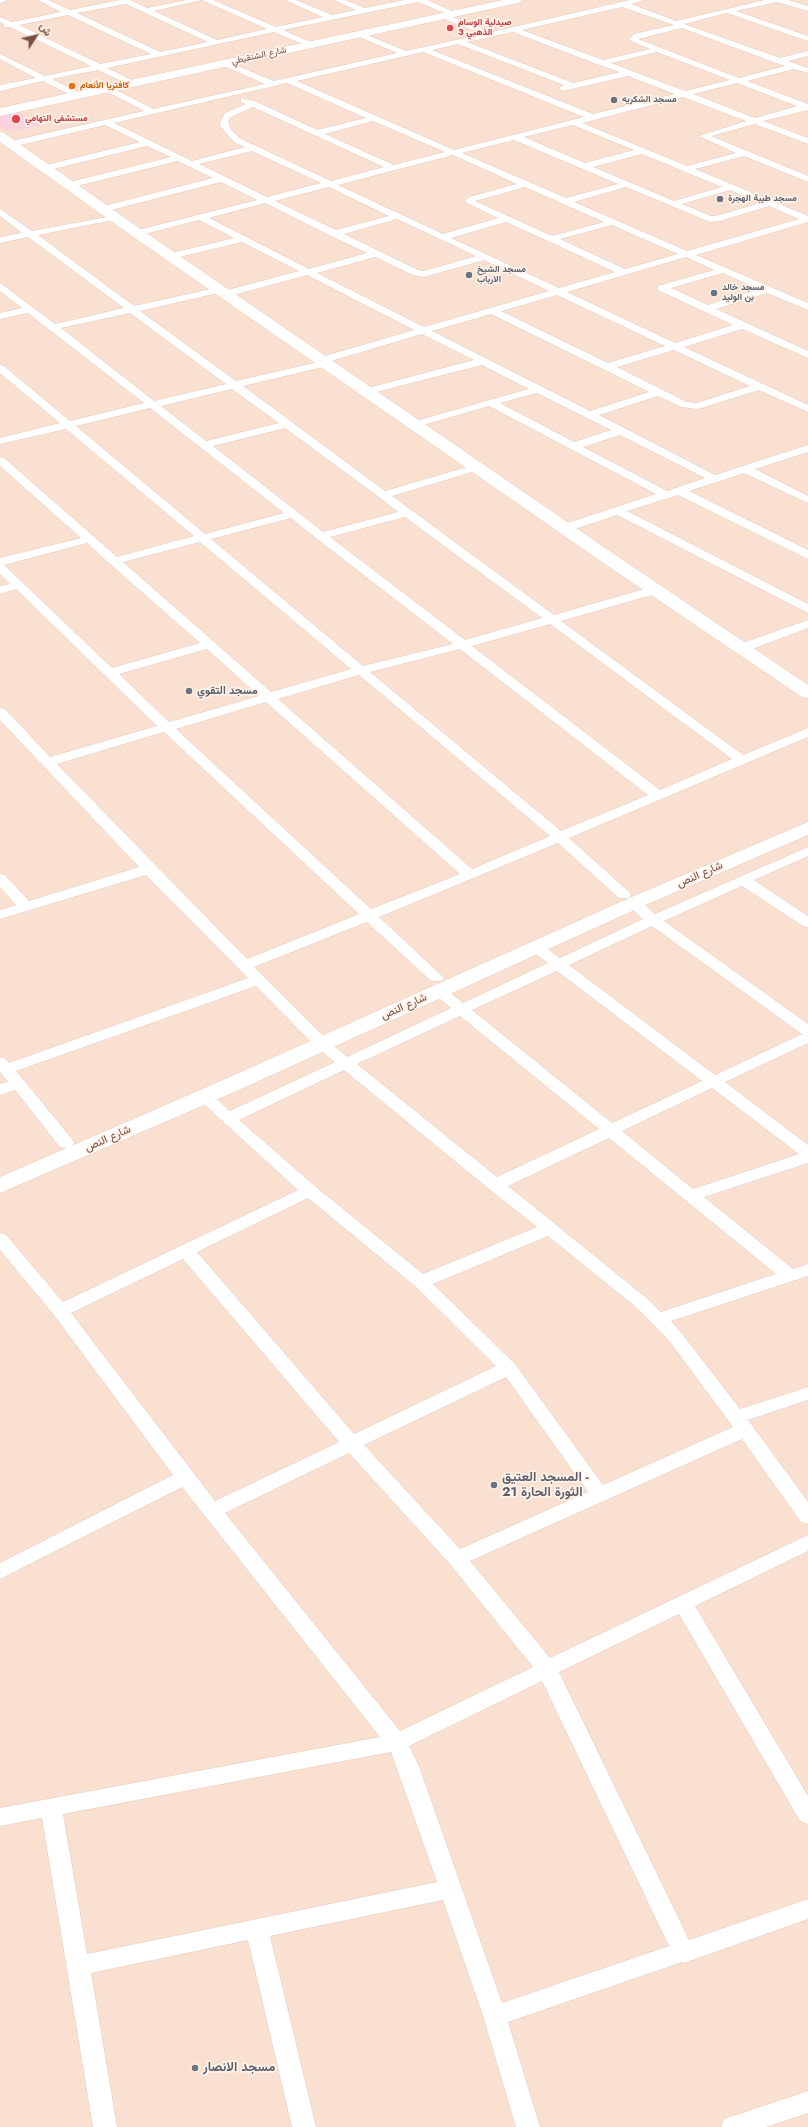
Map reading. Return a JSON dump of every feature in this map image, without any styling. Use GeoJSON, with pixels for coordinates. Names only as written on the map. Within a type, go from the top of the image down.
{"type":"FeatureCollection","features":[{"type":"Feature","properties":{"kind":"street"},"geometry":{"type":"LineString","coordinates":[[0,1],[4,0]]}},
{"type":"Feature","properties":{"kind":"street"},"geometry":{"type":"LineString","coordinates":[[42,0],[158,54]]}},
{"type":"Feature","properties":{"kind":"street"},"geometry":{"type":"LineString","coordinates":[[147,10],[198,0]]}},
{"type":"Feature","properties":{"kind":"street"},"geometry":{"type":"LineString","coordinates":[[206,0],[310,45]]}},
{"type":"Feature","properties":{"kind":"street"},"geometry":{"type":"LineString","coordinates":[[289,0],[332,18]]}},
{"type":"Feature","properties":{"kind":"street"},"geometry":{"type":"LineString","coordinates":[[338,0],[365,11]]}},
{"type":"Feature","properties":{"kind":"street"},"geometry":{"type":"LineString","coordinates":[[0,88],[416,0]]}},
{"type":"Feature","properties":{"kind":"street"},"geometry":{"type":"LineString","coordinates":[[420,0],[491,34]]}},
{"type":"Feature","properties":{"kind":"street","name":"شارع الشنقيطي"},"geometry":{"type":"LineString","coordinates":[[0,112],[518,0]]}},
{"type":"Feature","properties":{"kind":"street"},"geometry":{"type":"LineString","coordinates":[[611,0],[808,71]]}},
{"type":"Feature","properties":{"kind":"street"},"geometry":{"type":"LineString","coordinates":[[4,139],[107,123],[640,0]]}},
{"type":"Feature","properties":{"kind":"street"},"geometry":{"type":"LineString","coordinates":[[776,0],[679,24],[634,38],[633,40],[636,43],[807,106]]}},
{"type":"Feature","properties":{"kind":"street"},"geometry":{"type":"LineString","coordinates":[[780,0],[808,9]]}},
{"type":"Feature","properties":{"kind":"street"},"geometry":{"type":"LineString","coordinates":[[0,26],[125,1],[216,42]]}},
{"type":"Feature","properties":{"kind":"street"},"geometry":{"type":"LineString","coordinates":[[728,11],[808,38]]}},
{"type":"Feature","properties":{"kind":"street"},"geometry":{"type":"LineString","coordinates":[[0,20],[132,83]]}},
{"type":"Feature","properties":{"kind":"street"},"geometry":{"type":"LineString","coordinates":[[513,29],[808,141]]}},
{"type":"Feature","properties":{"kind":"street"},"geometry":{"type":"LineString","coordinates":[[792,33],[808,29]]}},
{"type":"Feature","properties":{"kind":"street"},"geometry":{"type":"LineString","coordinates":[[360,34],[406,54]]}},
{"type":"Feature","properties":{"kind":"street"},"geometry":{"type":"LineString","coordinates":[[459,42],[573,86]]}},
{"type":"Feature","properties":{"kind":"street"},"geometry":{"type":"LineString","coordinates":[[424,50],[592,118]]}},
{"type":"Feature","properties":{"kind":"street"},"geometry":{"type":"LineString","coordinates":[[602,63],[656,50]]}},
{"type":"Feature","properties":{"kind":"street"},"geometry":{"type":"LineString","coordinates":[[779,60],[808,54]]}},
{"type":"Feature","properties":{"kind":"street"},"geometry":{"type":"LineString","coordinates":[[0,56],[76,95]]}},
{"type":"Feature","properties":{"kind":"street"},"geometry":{"type":"LineString","coordinates":[[225,63],[273,84]]}},
{"type":"Feature","properties":{"kind":"street"},"geometry":{"type":"LineString","coordinates":[[137,233],[794,66]]}},
{"type":"Feature","properties":{"kind":"street"},"geometry":{"type":"LineString","coordinates":[[536,95],[628,73]]}},
{"type":"Feature","properties":{"kind":"street"},"geometry":{"type":"LineString","coordinates":[[289,81],[768,289],[806,304]]}},
{"type":"Feature","properties":{"kind":"street"},"geometry":{"type":"LineString","coordinates":[[107,88],[152,112]]}},
{"type":"Feature","properties":{"kind":"street"},"geometry":{"type":"LineString","coordinates":[[232,94],[393,168]]}},
{"type":"Feature","properties":{"kind":"street"},"geometry":{"type":"LineString","coordinates":[[254,104],[228,115],[224,126],[231,136],[253,148],[484,257],[561,291],[808,408]]}},
{"type":"Feature","properties":{"kind":"street"},"geometry":{"type":"LineString","coordinates":[[807,106],[754,120],[703,136],[808,179]]}},
{"type":"Feature","properties":{"kind":"street"},"geometry":{"type":"LineString","coordinates":[[317,133],[374,118]]}},
{"type":"Feature","properties":{"kind":"street"},"geometry":{"type":"LineString","coordinates":[[572,122],[808,219]]}},
{"type":"Feature","properties":{"kind":"street"},"geometry":{"type":"LineString","coordinates":[[107,123],[374,254],[419,274],[484,257]]}},
{"type":"Feature","properties":{"kind":"street"},"geometry":{"type":"LineString","coordinates":[[515,137],[672,204],[714,219],[769,203]]}},
{"type":"Feature","properties":{"kind":"street"},"geometry":{"type":"LineString","coordinates":[[4,139],[137,233],[655,590],[808,692]]}},
{"type":"Feature","properties":{"kind":"street"},"geometry":{"type":"LineString","coordinates":[[46,168],[148,143]]}},
{"type":"Feature","properties":{"kind":"street"},"geometry":{"type":"LineString","coordinates":[[190,164],[253,148]]}},
{"type":"Feature","properties":{"kind":"street"},"geometry":{"type":"LineString","coordinates":[[585,166],[642,150]]}},
{"type":"Feature","properties":{"kind":"street"},"geometry":{"type":"LineString","coordinates":[[686,169],[744,154]]}},
{"type":"Feature","properties":{"kind":"street"},"geometry":{"type":"LineString","coordinates":[[68,185],[179,158]]}},
{"type":"Feature","properties":{"kind":"street"},"geometry":{"type":"LineString","coordinates":[[788,171],[802,168]]}},
{"type":"Feature","properties":{"kind":"street"},"geometry":{"type":"LineString","coordinates":[[103,209],[221,178]]}},
{"type":"Feature","properties":{"kind":"street"},"geometry":{"type":"LineString","coordinates":[[527,184],[470,200],[472,203],[626,273]]}},
{"type":"Feature","properties":{"kind":"street"},"geometry":{"type":"LineString","coordinates":[[566,201],[627,184]]}},
{"type":"Feature","properties":{"kind":"street"},"geometry":{"type":"LineString","coordinates":[[672,204],[731,187]]}},
{"type":"Feature","properties":{"kind":"street"},"geometry":{"type":"LineString","coordinates":[[0,212],[744,760]]}},
{"type":"Feature","properties":{"kind":"street"},"geometry":{"type":"LineString","coordinates":[[334,234],[398,216]]}},
{"type":"Feature","properties":{"kind":"street"},"geometry":{"type":"LineString","coordinates":[[0,240],[115,217]]}},
{"type":"Feature","properties":{"kind":"street"},"geometry":{"type":"LineString","coordinates":[[200,217],[715,479]]}},
{"type":"Feature","properties":{"kind":"street"},"geometry":{"type":"LineString","coordinates":[[443,237],[507,219]]}},
{"type":"Feature","properties":{"kind":"street"},"geometry":{"type":"LineString","coordinates":[[0,441],[236,386],[325,362],[424,331],[808,219]]}},
{"type":"Feature","properties":{"kind":"street"},"geometry":{"type":"LineString","coordinates":[[551,239],[613,222]]}},
{"type":"Feature","properties":{"kind":"street"},"geometry":{"type":"LineString","coordinates":[[171,256],[242,238]]}},
{"type":"Feature","properties":{"kind":"street"},"geometry":{"type":"LineString","coordinates":[[53,327],[132,309],[223,292],[374,254]]}},
{"type":"Feature","properties":{"kind":"street"},"geometry":{"type":"LineString","coordinates":[[724,270],[662,287],[808,355]]}},
{"type":"Feature","properties":{"kind":"street"},"geometry":{"type":"LineString","coordinates":[[0,286],[320,536],[659,796]]}},
{"type":"Feature","properties":{"kind":"street"},"geometry":{"type":"LineString","coordinates":[[707,309],[768,289]]}},
{"type":"Feature","properties":{"kind":"street"},"geometry":{"type":"LineString","coordinates":[[0,316],[30,309]]}},
{"type":"Feature","properties":{"kind":"street"},"geometry":{"type":"LineString","coordinates":[[493,311],[685,405],[694,406],[760,386]]}},
{"type":"Feature","properties":{"kind":"street"},"geometry":{"type":"LineString","coordinates":[[607,367],[743,325]]}},
{"type":"Feature","properties":{"kind":"street"},"geometry":{"type":"LineString","coordinates":[[368,391],[483,361]]}},
{"type":"Feature","properties":{"kind":"street"},"geometry":{"type":"LineString","coordinates":[[0,368],[362,670],[560,838],[652,920],[808,1031]]}},
{"type":"Feature","properties":{"kind":"street"},"geometry":{"type":"LineString","coordinates":[[416,424],[539,389]]}},
{"type":"Feature","properties":{"kind":"street"},"geometry":{"type":"LineString","coordinates":[[589,415],[659,392]]}},
{"type":"Feature","properties":{"kind":"street"},"geometry":{"type":"LineString","coordinates":[[491,403],[667,495]]}},
{"type":"Feature","properties":{"kind":"street"},"geometry":{"type":"LineString","coordinates":[[204,445],[288,424]]}},
{"type":"Feature","properties":{"kind":"street"},"geometry":{"type":"LineString","coordinates":[[573,446],[620,431]]}},
{"type":"Feature","properties":{"kind":"street"},"geometry":{"type":"LineString","coordinates":[[565,528],[745,469],[804,452]]}},
{"type":"Feature","properties":{"kind":"street"},"geometry":{"type":"LineString","coordinates":[[0,460],[470,875]]}},
{"type":"Feature","properties":{"kind":"street"},"geometry":{"type":"LineString","coordinates":[[383,494],[478,467]]}},
{"type":"Feature","properties":{"kind":"street"},"geometry":{"type":"LineString","coordinates":[[745,469],[808,500]]}},
{"type":"Feature","properties":{"kind":"street"},"geometry":{"type":"LineString","coordinates":[[680,491],[808,555]]}},
{"type":"Feature","properties":{"kind":"street"},"geometry":{"type":"LineString","coordinates":[[618,511],[806,607]]}},
{"type":"Feature","properties":{"kind":"street"},"geometry":{"type":"LineString","coordinates":[[320,536],[407,513]]}},
{"type":"Feature","properties":{"kind":"street"},"geometry":{"type":"LineString","coordinates":[[114,561],[293,514]]}},
{"type":"Feature","properties":{"kind":"street"},"geometry":{"type":"LineString","coordinates":[[0,562],[90,539]]}},
{"type":"Feature","properties":{"kind":"street"},"geometry":{"type":"LineString","coordinates":[[0,567],[167,728],[371,916],[461,1011],[692,1195],[790,1276]]}},
{"type":"Feature","properties":{"kind":"street"},"geometry":{"type":"LineString","coordinates":[[0,590],[19,585]]}},
{"type":"Feature","properties":{"kind":"street"},"geometry":{"type":"LineString","coordinates":[[48,762],[362,670],[463,645],[655,590]]}},
{"type":"Feature","properties":{"kind":"street"},"geometry":{"type":"LineString","coordinates":[[742,648],[808,624]]}},
{"type":"Feature","properties":{"kind":"street"},"geometry":{"type":"LineString","coordinates":[[110,673],[208,645]]}},
{"type":"Feature","properties":{"kind":"street"},"geometry":{"type":"LineString","coordinates":[[0,712],[148,869],[316,1038],[643,1304],[677,1339],[741,1423],[808,1517]]}},
{"type":"Feature","properties":{"kind":"street"},"geometry":{"type":"LineString","coordinates":[[243,966],[371,916],[560,838],[808,732]]}},
{"type":"Feature","properties":{"kind":"street","name":"شارع النص"},"geometry":{"type":"LineString","coordinates":[[0,1171],[316,1038],[629,899],[807,826]]}},
{"type":"Feature","properties":{"kind":"street"},"geometry":{"type":"LineString","coordinates":[[229,1118],[560,965],[652,920],[808,851]]}},
{"type":"Feature","properties":{"kind":"street"},"geometry":{"type":"LineString","coordinates":[[0,915],[148,869]]}},
{"type":"Feature","properties":{"kind":"street"},"geometry":{"type":"LineString","coordinates":[[0,878],[26,907]]}},
{"type":"Feature","properties":{"kind":"street"},"geometry":{"type":"LineString","coordinates":[[744,880],[808,922]]}},
{"type":"Feature","properties":{"kind":"street","name":"شارع النص"},"geometry":{"type":"LineString","coordinates":[[437,985],[537,948],[629,899]]}},
{"type":"Feature","properties":{"kind":"street"},"geometry":{"type":"LineString","coordinates":[[537,948],[808,1153]]}},
{"type":"Feature","properties":{"kind":"street"},"geometry":{"type":"LineString","coordinates":[[66,1143],[3,1066],[257,980]]}},
{"type":"Feature","properties":{"kind":"street"},"geometry":{"type":"LineString","coordinates":[[495,1185],[808,1037]]}},
{"type":"Feature","properties":{"kind":"street","name":"شارع النص"},"geometry":{"type":"LineString","coordinates":[[0,1186],[204,1097],[316,1038]]}},
{"type":"Feature","properties":{"kind":"street"},"geometry":{"type":"LineString","coordinates":[[0,1090],[17,1084]]}},
{"type":"Feature","properties":{"kind":"street"},"geometry":{"type":"LineString","coordinates":[[204,1097],[310,1191],[421,1282],[509,1368],[600,1495]]}},
{"type":"Feature","properties":{"kind":"street"},"geometry":{"type":"LineString","coordinates":[[692,1195],[808,1157]]}},
{"type":"Feature","properties":{"kind":"street"},"geometry":{"type":"LineString","coordinates":[[60,1311],[187,1252],[310,1191]]}},
{"type":"Feature","properties":{"kind":"street"},"geometry":{"type":"LineString","coordinates":[[421,1282],[549,1229]]}},
{"type":"Feature","properties":{"kind":"street"},"geometry":{"type":"LineString","coordinates":[[0,1239],[60,1311],[185,1477],[397,1742],[408,1766],[495,2016],[528,2127]]}},
{"type":"Feature","properties":{"kind":"street"},"geometry":{"type":"LineString","coordinates":[[187,1252],[352,1444],[457,1559],[547,1669],[684,1953]]}},
{"type":"Feature","properties":{"kind":"street"},"geometry":{"type":"LineString","coordinates":[[658,1319],[808,1270]]}},
{"type":"Feature","properties":{"kind":"street"},"geometry":{"type":"LineString","coordinates":[[212,1511],[509,1368]]}},
{"type":"Feature","properties":{"kind":"street"},"geometry":{"type":"LineString","coordinates":[[457,1559],[600,1495],[741,1423],[808,1392]]}},
{"type":"Feature","properties":{"kind":"street"},"geometry":{"type":"LineString","coordinates":[[0,1572],[185,1477]]}},
{"type":"Feature","properties":{"kind":"street"},"geometry":{"type":"LineString","coordinates":[[0,1816],[397,1742],[808,1542]]}},
{"type":"Feature","properties":{"kind":"street"},"geometry":{"type":"LineString","coordinates":[[683,1604],[808,1815]]}},
{"type":"Feature","properties":{"kind":"street"},"geometry":{"type":"LineString","coordinates":[[51,1807],[105,2127]]}},
{"type":"Feature","properties":{"kind":"street"},"geometry":{"type":"LineString","coordinates":[[78,1966],[450,1888]]}},
{"type":"Feature","properties":{"kind":"street"},"geometry":{"type":"LineString","coordinates":[[495,2016],[684,1953],[808,1909]]}},
{"type":"Feature","properties":{"kind":"street"},"geometry":{"type":"LineString","coordinates":[[257,1929],[302,2127]]}},
{"type":"Feature","properties":{"kind":"street"},"geometry":{"type":"LineString","coordinates":[[744,2126],[808,2102]]}},
{"type":"Feature","properties":{"kind":"shaded area"},"geometry":{"type":"Polygon","coordinates":[[[0,0],[808,0],[808,2127],[0,2127],[0,0]]]}},
{"type":"Feature","properties":{"kind":"shaded area","name":"مستشفى التهامي"},"geometry":{"type":"Polygon","coordinates":[[[17,111],[42,125],[8,132],[0,127],[0,114],[17,111]]]}},
{"type":"Feature","properties":{"kind":"place","name":"صيدلية الوسام الذهبي 3"},"geometry":{"type":"Point","coordinates":[450,28]}},
{"type":"Feature","properties":{"kind":"place","name":"كافتريا الأنعام"},"geometry":{"type":"Point","coordinates":[72,86]}},
{"type":"Feature","properties":{"kind":"place","name":"مسجد الشكريه"},"geometry":{"type":"Point","coordinates":[614,100]}},
{"type":"Feature","properties":{"kind":"place","name":"مستشفى التهامي"},"geometry":{"type":"Point","coordinates":[16,119]}},
{"type":"Feature","properties":{"kind":"place","name":"مسجد طيبة الهجرة"},"geometry":{"type":"Point","coordinates":[720,199]}},
{"type":"Feature","properties":{"kind":"place","name":"مسجد الشيخ الارباب"},"geometry":{"type":"Point","coordinates":[469,275]}},
{"type":"Feature","properties":{"kind":"place","name":"مسجد خالد بن الوليد"},"geometry":{"type":"Point","coordinates":[714,293]}},
{"type":"Feature","properties":{"kind":"place","name":"مسجد التقوي"},"geometry":{"type":"Point","coordinates":[189,691]}},
{"type":"Feature","properties":{"kind":"place","name":"المسجد العتيق - الثورة الحارة 21"},"geometry":{"type":"Point","coordinates":[494,1485]}},
{"type":"Feature","properties":{"kind":"place","name":"مسجد الانصار"},"geometry":{"type":"Point","coordinates":[195,2068]}}]}
